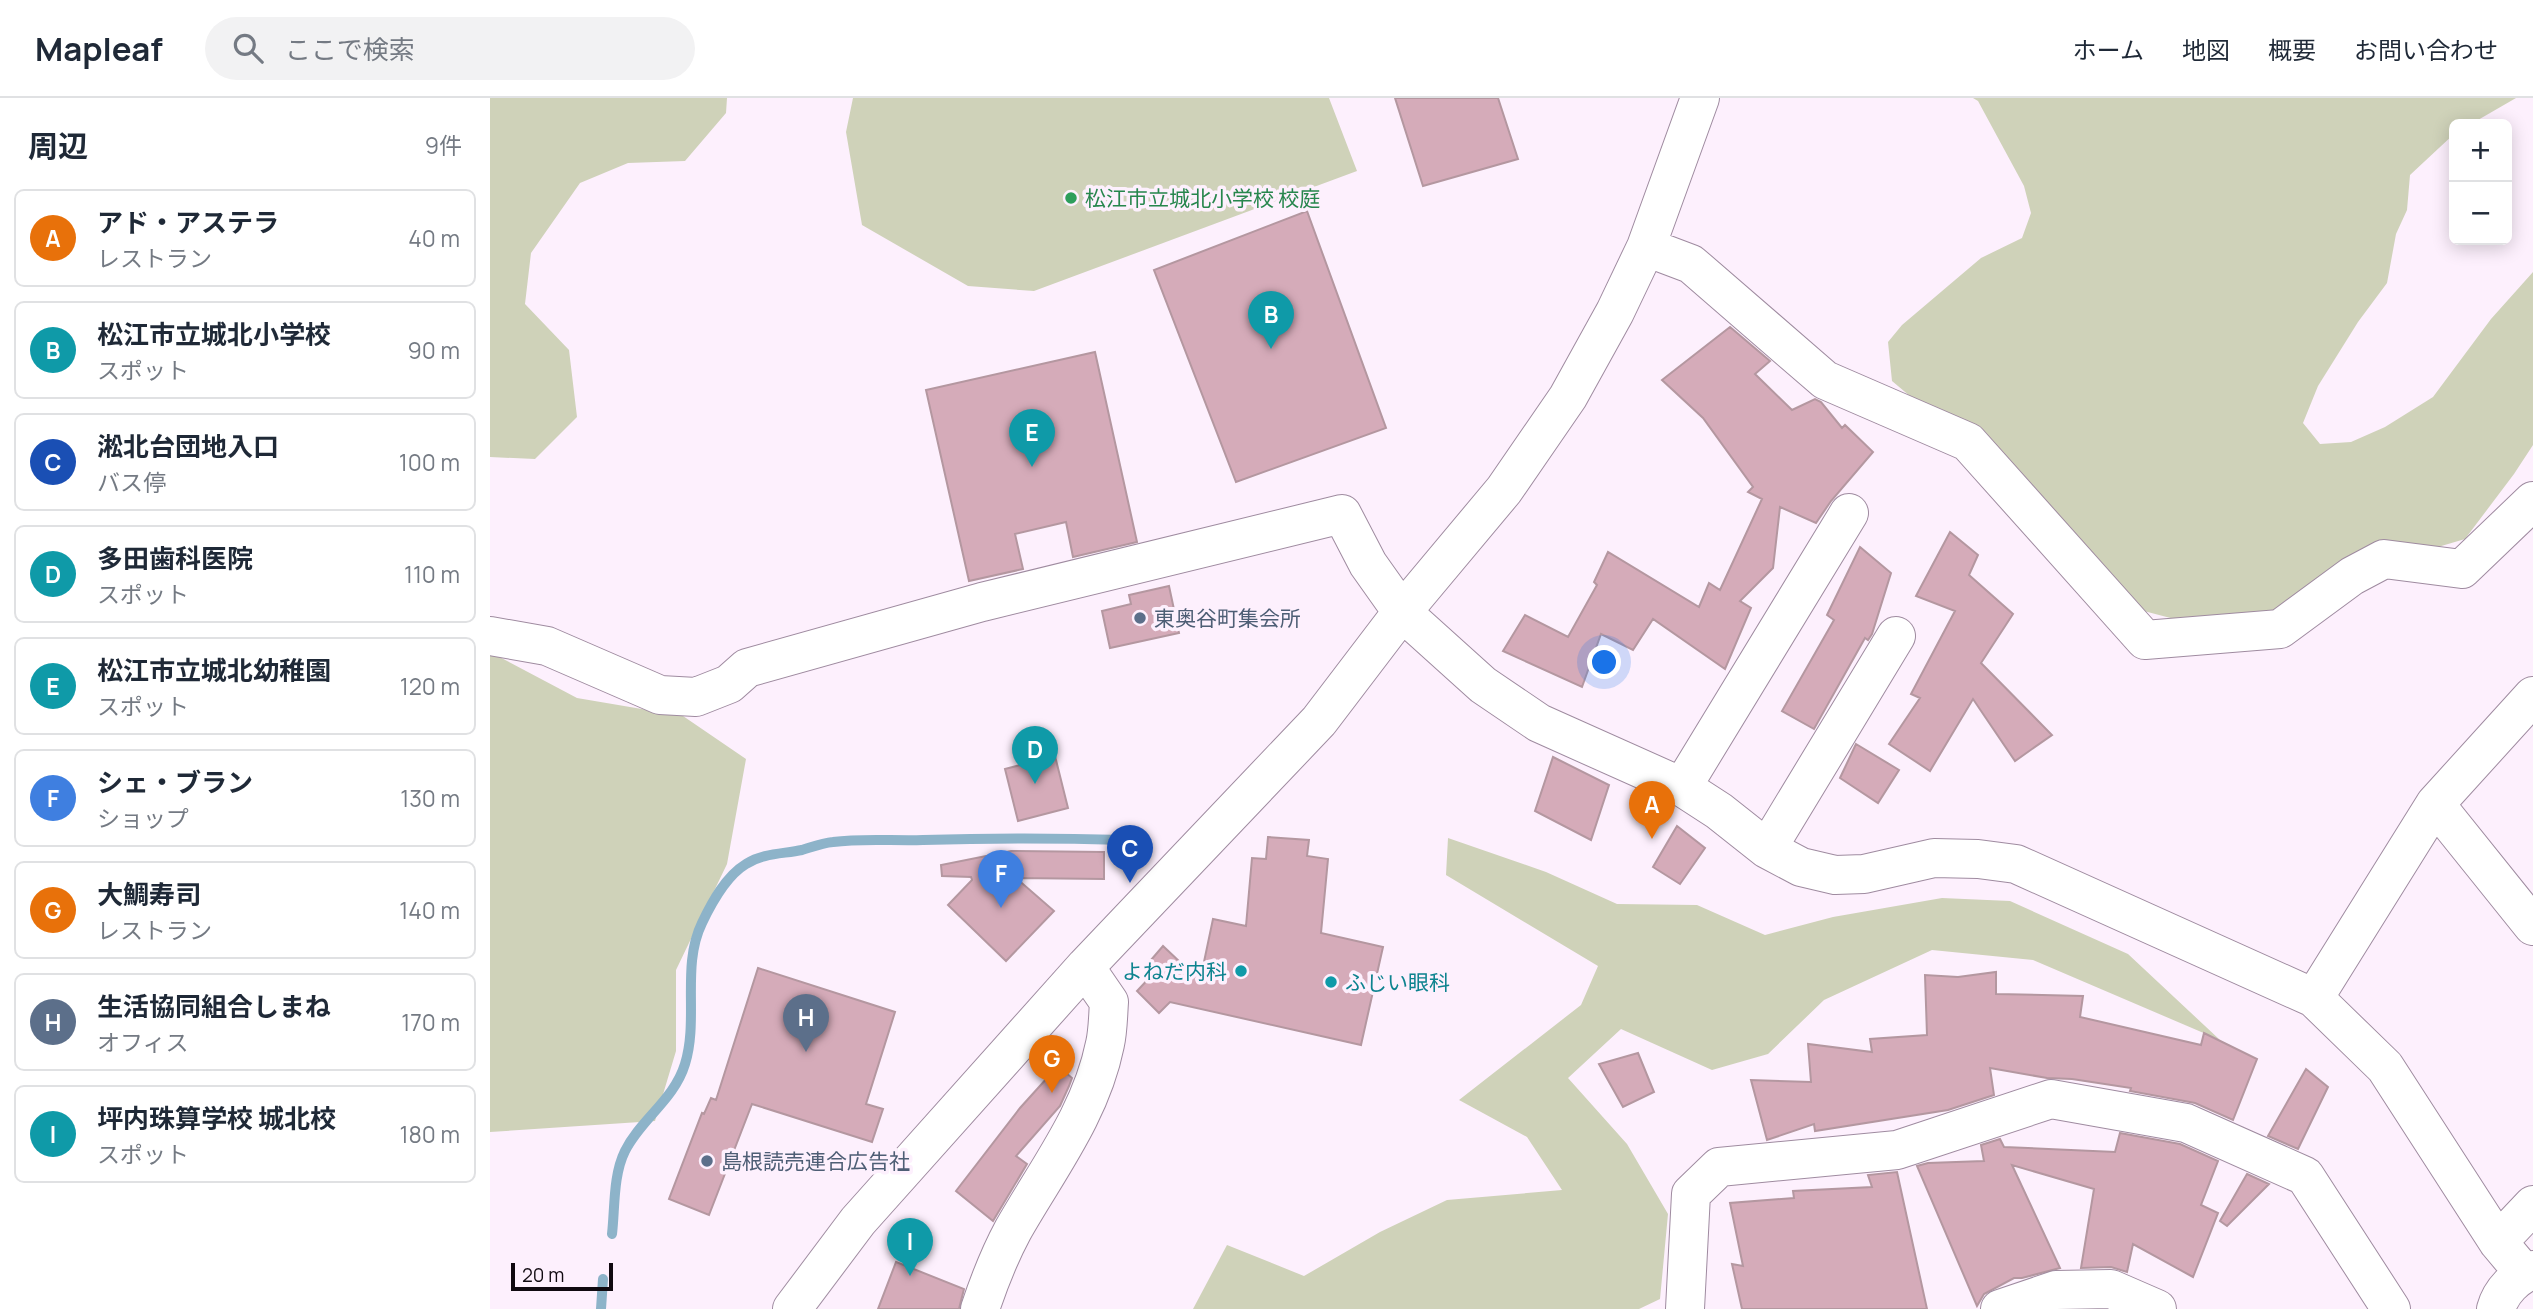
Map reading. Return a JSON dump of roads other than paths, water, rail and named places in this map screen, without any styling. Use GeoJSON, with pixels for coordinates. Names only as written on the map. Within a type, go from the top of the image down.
{"type":"FeatureCollection","features":[{"type":"Feature","properties":{"kind":"street"},"geometry":{"type":"LineString","coordinates":[[792,1309],[858,1221],[1085,967],[1319,721],[1402,612],[1504,490],[1568,397],[1615,312],[1646,247],[1700,98]]}},
{"type":"Feature","properties":{"kind":"street"},"geometry":{"type":"LineString","coordinates":[[1646,247],[1690,264],[1825,380],[1968,442],[2145,640],[2280,629],[2352,576],[2384,559],[2462,569],[2533,501]]}},
{"type":"Feature","properties":{"kind":"street"},"geometry":{"type":"LineString","coordinates":[[1682,787],[1849,513]]}},
{"type":"Feature","properties":{"kind":"street"},"geometry":{"type":"LineString","coordinates":[[490,636],[547,646],[660,695],[696,697],[729,684],[747,668],[982,602],[1342,514],[1368,564],[1402,612],[1483,684],[1539,723],[1682,787],[1719,811],[1767,849],[1801,867],[1835,875],[1864,874],[1934,858],[1978,859],[2016,864],[2314,998],[2385,1067],[2498,1242],[2529,1272],[2509,1285],[2496,1309]]}},
{"type":"Feature","properties":{"kind":"street"},"geometry":{"type":"LineString","coordinates":[[1767,849],[1896,636]]}},
{"type":"Feature","properties":{"kind":"street"},"geometry":{"type":"LineString","coordinates":[[2314,998],[2435,804],[2533,695]]}},
{"type":"Feature","properties":{"kind":"street"},"geometry":{"type":"LineString","coordinates":[[2435,804],[2533,926]]}},
{"type":"Feature","properties":{"kind":"street"},"geometry":{"type":"LineString","coordinates":[[980,1309],[992,1275],[1013,1231],[1065,1147],[1089,1095],[1104,1050],[1109,1002],[1085,967]]}},
{"type":"Feature","properties":{"kind":"street"},"geometry":{"type":"LineString","coordinates":[[1685,1309],[1691,1194],[1719,1167],[1898,1150],[2051,1099],[2186,1123],[2305,1175],[2391,1309]]}},
{"type":"Feature","properties":{"kind":"street"},"geometry":{"type":"LineString","coordinates":[[2498,1242],[2533,1205]]}},
{"type":"Feature","properties":{"kind":"street"},"geometry":{"type":"LineString","coordinates":[[2000,1309],[2056,1290],[2111,1289],[2157,1309]]}},
{"type":"Feature","properties":{"kind":"waterway"},"geometry":{"type":"LineString","coordinates":[[612,1234],[616,1181],[621,1160],[632,1140],[673,1088],[685,1064],[691,1029],[692,957],[696,940],[715,898],[739,869],[766,856],[844,841],[1024,838],[1125,840]]}},
{"type":"Feature","properties":{"kind":"waterway"},"geometry":{"type":"LineString","coordinates":[[601,1309],[603,1279]]}},
{"type":"Feature","properties":{"kind":"place","name":"松江市立城北小学校 校庭"},"geometry":{"type":"Point","coordinates":[1071,198]}},
{"type":"Feature","properties":{"kind":"place","name":"松江市立城北小学校"},"geometry":{"type":"Point","coordinates":[1271,349]}},
{"type":"Feature","properties":{"kind":"place","name":"松江市立城北幼稚園"},"geometry":{"type":"Point","coordinates":[1032,467]}},
{"type":"Feature","properties":{"kind":"place","name":"東奥谷町集会所"},"geometry":{"type":"Point","coordinates":[1140,618]}},
{"type":"Feature","properties":{"kind":"place","name":"多田歯科医院"},"geometry":{"type":"Point","coordinates":[1035,784]}},
{"type":"Feature","properties":{"kind":"place","name":"アド・アステラ"},"geometry":{"type":"Point","coordinates":[1652,839]}},
{"type":"Feature","properties":{"kind":"place","name":"淞北台団地入口"},"geometry":{"type":"Point","coordinates":[1130,883]}},
{"type":"Feature","properties":{"kind":"place","name":"シェ・ブラン"},"geometry":{"type":"Point","coordinates":[1001,908]}},
{"type":"Feature","properties":{"kind":"place","name":"よねだ内科"},"geometry":{"type":"Point","coordinates":[1241,971]}},
{"type":"Feature","properties":{"kind":"place","name":"ふじい眼科"},"geometry":{"type":"Point","coordinates":[1331,982]}},
{"type":"Feature","properties":{"kind":"place","name":"生活協同組合しまね"},"geometry":{"type":"Point","coordinates":[806,1052]}},
{"type":"Feature","properties":{"kind":"place","name":"大鯛寿司"},"geometry":{"type":"Point","coordinates":[1052,1093]}},
{"type":"Feature","properties":{"kind":"place","name":"島根読売連合広告社"},"geometry":{"type":"Point","coordinates":[707,1161]}},
{"type":"Feature","properties":{"kind":"place","name":"坪内珠算学校 城北校"},"geometry":{"type":"Point","coordinates":[910,1276]}}]}
